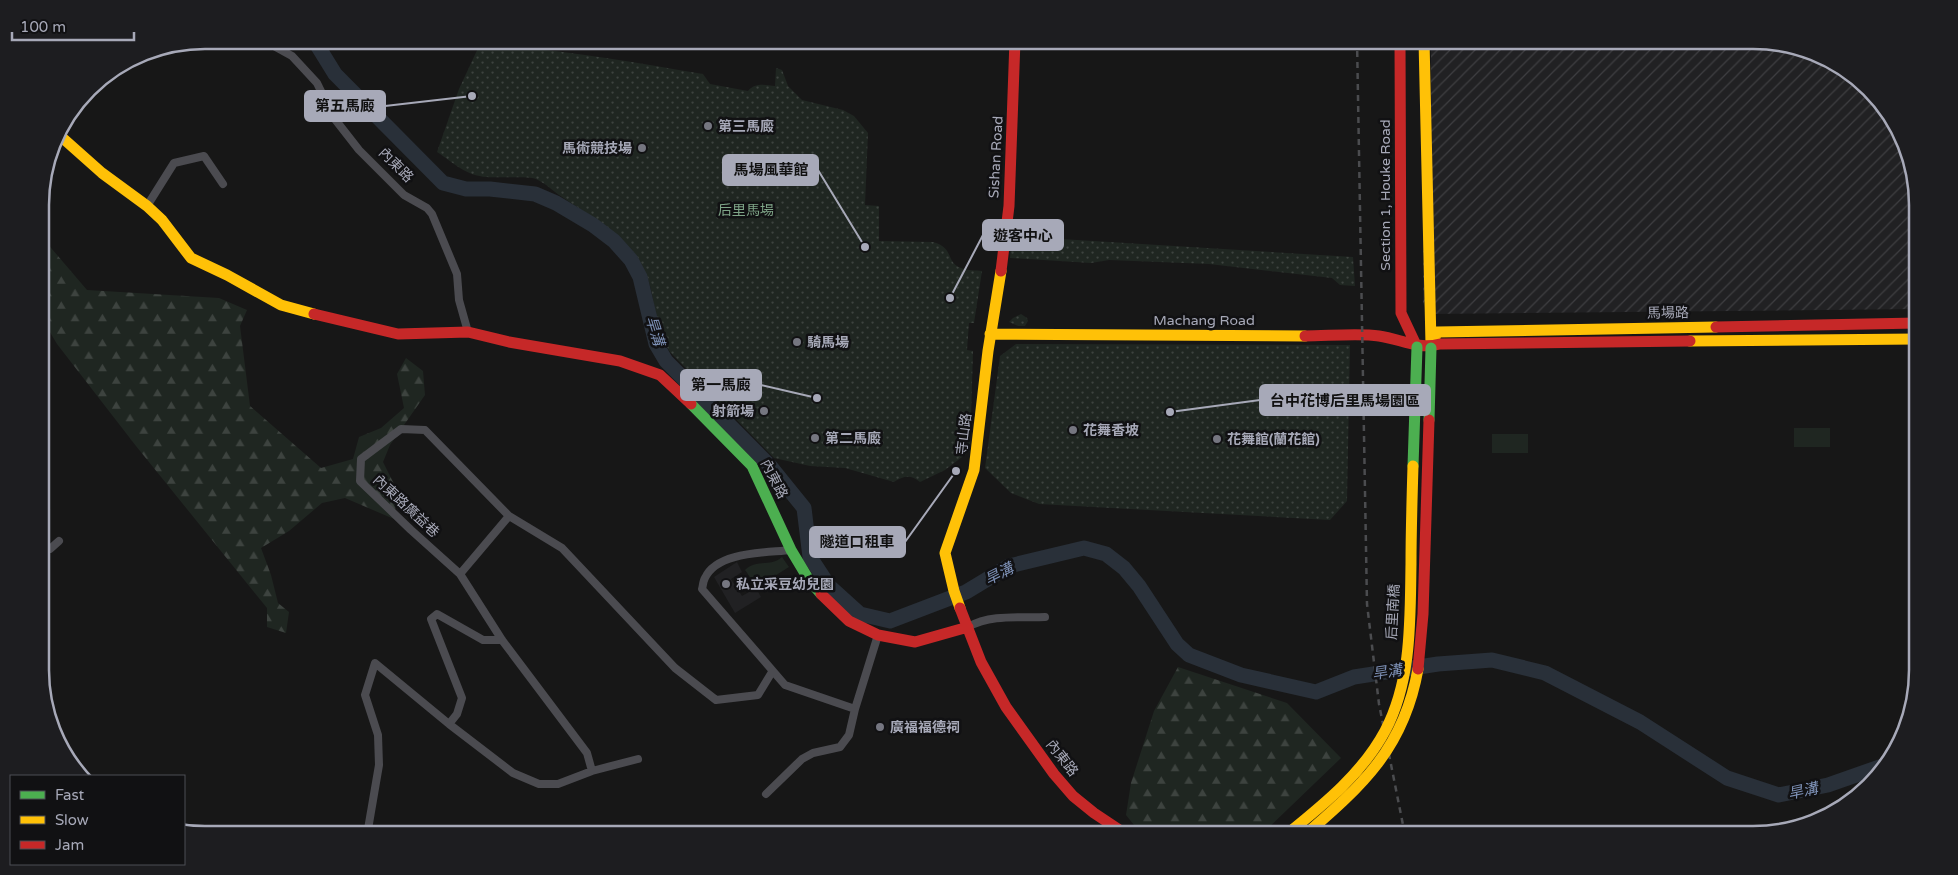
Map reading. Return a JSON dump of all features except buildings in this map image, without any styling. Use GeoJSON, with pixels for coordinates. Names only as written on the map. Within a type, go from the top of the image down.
{"type":"FeatureCollection","features":[{"type":"Feature","properties":{"kind":"street","name":"內東路"},"geometry":{"type":"LineString","coordinates":[[279,49],[292,56],[317,83],[334,118],[360,150],[404,195],[427,208],[432,214],[457,274],[458,300],[468,332]]}},
{"type":"Feature","properties":{"kind":"street","name":"Sishan Road"},"geometry":{"type":"LineString","coordinates":[[990,334],[1004,251],[1009,206],[1013,143],[1015,49]]}},
{"type":"Feature","properties":{"kind":"street","name":"Section 1, Houke Road"},"geometry":{"type":"LineString","coordinates":[[1400,49],[1401,313],[1417,347]]}},
{"type":"Feature","properties":{"kind":"street"},"geometry":{"type":"LineString","coordinates":[[1315,826],[1351,795],[1377,766],[1402,727],[1413,697],[1422,639],[1431,348],[1424,49]]}},
{"type":"Feature","properties":{"kind":"street","name":"內東路"},"geometry":{"type":"LineString","coordinates":[[63,139],[102,173],[147,206],[162,220],[191,258],[228,275],[281,304],[351,324],[398,334],[468,332],[509,342],[620,360],[660,375],[678,390],[752,466],[791,550],[809,580],[829,603],[850,621],[878,635],[915,642],[968,627]]}},
{"type":"Feature","properties":{"kind":"street"},"geometry":{"type":"LineString","coordinates":[[147,206],[174,163],[204,156],[223,184]]}},
{"type":"Feature","properties":{"kind":"street","name":"馬場路"},"geometry":{"type":"LineString","coordinates":[[1431,348],[1437,332],[1909,323]]}},
{"type":"Feature","properties":{"kind":"street","name":"Machang Road"},"geometry":{"type":"LineString","coordinates":[[990,334],[1379,336],[1417,347]]}},
{"type":"Feature","properties":{"kind":"street","name":"寺山路"},"geometry":{"type":"LineString","coordinates":[[960,607],[945,553],[974,470],[990,334]]}},
{"type":"Feature","properties":{"kind":"street","name":"馬場路"},"geometry":{"type":"LineString","coordinates":[[1417,347],[1431,348],[1440,344],[1909,339]]}},
{"type":"Feature","properties":{"kind":"street","name":"后里南橋"},"geometry":{"type":"LineString","coordinates":[[1296,826],[1343,786],[1367,760],[1385,730],[1401,692],[1408,637],[1417,347]]}},
{"type":"Feature","properties":{"kind":"street","name":"內東路廣益巷"},"geometry":{"type":"LineString","coordinates":[[592,771],[587,753],[502,640],[460,574],[360,481],[361,459],[401,429],[425,430],[509,516],[562,548],[675,668],[716,700],[758,694],[772,672]]}},
{"type":"Feature","properties":{"kind":"street"},"geometry":{"type":"LineString","coordinates":[[460,574],[509,516]]}},
{"type":"Feature","properties":{"kind":"street"},"geometry":{"type":"LineString","coordinates":[[49,550],[59,541]]}},
{"type":"Feature","properties":{"kind":"street"},"geometry":{"type":"LineString","coordinates":[[791,550],[733,556],[717,564],[705,576],[702,589],[785,685],[855,709]]}},
{"type":"Feature","properties":{"kind":"street","name":"內東路"},"geometry":{"type":"LineString","coordinates":[[960,607],[981,662],[1006,707],[1054,774],[1073,796],[1114,826]]}},
{"type":"Feature","properties":{"kind":"street"},"geometry":{"type":"LineString","coordinates":[[449,724],[457,714],[462,698],[431,619],[437,614],[483,640],[502,640]]}},
{"type":"Feature","properties":{"kind":"street"},"geometry":{"type":"LineString","coordinates":[[968,627],[976,622],[990,618],[1045,617]]}},
{"type":"Feature","properties":{"kind":"street"},"geometry":{"type":"LineString","coordinates":[[766,794],[802,759],[813,753],[840,747],[849,734],[878,635]]}},
{"type":"Feature","properties":{"kind":"street"},"geometry":{"type":"LineString","coordinates":[[369,826],[379,765],[378,735],[365,695],[375,663],[449,724],[513,773],[539,784],[558,784],[592,771],[638,759]]}},
{"type":"Feature","properties":{"kind":"shaded area"},"geometry":{"type":"Polygon","coordinates":[[[1431,49],[1764,49],[1804,57],[1832,70],[1864,94],[1888,127],[1897,145],[1904,164],[1908,184],[1909,309],[1431,314],[1426,310],[1423,303],[1423,184],[1431,132],[1431,49]]]}},
{"type":"Feature","properties":{"kind":"shaded area","name":"私立采豆幼兒園"},"geometry":{"type":"Polygon","coordinates":[[[737,562],[742,572],[731,579],[742,596],[756,588],[761,597],[735,613],[714,577],[737,562]]]}},
{"type":"Feature","properties":{"kind":"green space","name":"后里馬場"},"geometry":{"type":"Polygon","coordinates":[[[478,49],[535,49],[703,74],[710,84],[748,91],[757,85],[775,86],[776,68],[782,70],[788,86],[802,100],[843,110],[854,116],[868,133],[865,205],[879,206],[879,241],[933,242],[944,248],[953,262],[961,268],[982,271],[974,323],[969,323],[967,350],[973,351],[970,451],[945,470],[920,482],[907,477],[894,482],[845,468],[810,466],[774,458],[670,352],[660,330],[649,282],[644,270],[638,259],[621,240],[593,217],[536,179],[480,176],[460,168],[437,152],[459,89],[478,49]]]}},
{"type":"Feature","properties":{"kind":"green space"},"geometry":{"type":"Polygon","coordinates":[[[1012,236],[1353,257],[1355,286],[1340,285],[1332,278],[1209,264],[1109,260],[1091,263],[1010,258],[1012,236]]]}},
{"type":"Feature","properties":{"kind":"green space"},"geometry":{"type":"Polygon","coordinates":[[[49,246],[87,290],[219,298],[247,310],[240,326],[250,406],[321,468],[353,459],[359,437],[381,428],[404,408],[397,374],[406,358],[423,371],[425,395],[390,445],[383,462],[398,492],[394,519],[345,498],[322,503],[289,531],[261,548],[271,575],[278,603],[289,612],[286,633],[267,627],[267,608],[136,446],[57,344],[49,330],[49,246]]]}},
{"type":"Feature","properties":{"kind":"green space"},"geometry":{"type":"Polygon","coordinates":[[[1021,314],[1028,321],[1025,326],[1018,326],[1009,322],[1013,318],[1021,314]]]}},
{"type":"Feature","properties":{"kind":"green space"},"geometry":{"type":"Polygon","coordinates":[[[1016,344],[1350,345],[1347,501],[1330,520],[1039,504],[1011,493],[985,468],[1000,356],[1016,344]]]}},
{"type":"Feature","properties":{"kind":"green space"},"geometry":{"type":"Polygon","coordinates":[[[1794,428],[1830,428],[1830,447],[1794,447],[1794,428]]]}},
{"type":"Feature","properties":{"kind":"green space"},"geometry":{"type":"Polygon","coordinates":[[[1492,434],[1528,434],[1528,453],[1492,453],[1492,434]]]}},
{"type":"Feature","properties":{"kind":"green space"},"geometry":{"type":"Polygon","coordinates":[[[782,557],[789,567],[757,587],[745,570],[754,565],[773,562],[782,557]]]}},
{"type":"Feature","properties":{"kind":"green space"},"geometry":{"type":"Polygon","coordinates":[[[1178,667],[1287,703],[1341,758],[1270,826],[1135,826],[1126,815],[1131,783],[1154,711],[1178,667]]]}},
{"type":"Feature","properties":{"kind":"waterway","name":"旱溝"},"geometry":{"type":"LineString","coordinates":[[320,49],[335,74],[443,183],[466,189],[490,189],[535,194],[556,203],[593,225],[614,241],[631,260],[640,277],[656,344],[666,361],[770,466],[804,508],[810,557],[829,586],[860,614],[890,621],[966,592],[1009,566],[1084,548],[1106,554],[1124,568],[1139,586],[1177,644],[1189,655],[1241,675],[1316,692],[1354,677],[1438,664],[1492,660],[1545,673],[1640,722],[1727,778],[1779,795],[1828,785],[1874,769]]}},
{"type":"Feature","properties":{"kind":"railway"},"geometry":{"type":"LineString","coordinates":[[1357,49],[1367,604],[1379,704],[1403,826]]}},
{"type":"Feature","properties":{"kind":"traffic: fast"},"geometry":{"type":"LineString","coordinates":[[1413,466],[1417,347]]}},
{"type":"Feature","properties":{"kind":"traffic: fast"},"geometry":{"type":"LineString","coordinates":[[1429,420],[1431,348]]}},
{"type":"Feature","properties":{"kind":"traffic: fast"},"geometry":{"type":"LineString","coordinates":[[691,404],[752,466],[791,550],[809,580],[821,594]]}},
{"type":"Feature","properties":{"kind":"traffic: slow"},"geometry":{"type":"LineString","coordinates":[[1424,49],[1431,344]]}},
{"type":"Feature","properties":{"kind":"traffic: slow"},"geometry":{"type":"LineString","coordinates":[[63,139],[102,173],[147,206],[162,220],[191,258],[227,275],[281,305],[314,314]]}},
{"type":"Feature","properties":{"kind":"traffic: slow"},"geometry":{"type":"LineString","coordinates":[[960,608],[945,553],[974,470],[988,351],[1001,271]]}},
{"type":"Feature","properties":{"kind":"traffic: slow"},"geometry":{"type":"LineString","coordinates":[[1431,348],[1437,332],[1716,327]]}},
{"type":"Feature","properties":{"kind":"traffic: slow"},"geometry":{"type":"LineString","coordinates":[[990,334],[1305,336]]}},
{"type":"Feature","properties":{"kind":"traffic: slow"},"geometry":{"type":"LineString","coordinates":[[1690,341],[1909,339]]}},
{"type":"Feature","properties":{"kind":"traffic: slow"},"geometry":{"type":"LineString","coordinates":[[1297,826],[1341,788],[1365,761],[1376,747],[1394,711],[1405,671],[1408,649],[1413,466]]}},
{"type":"Feature","properties":{"kind":"traffic: slow"},"geometry":{"type":"LineString","coordinates":[[1315,826],[1345,799],[1378,763],[1403,721],[1412,697],[1418,669]]}},
{"type":"Feature","properties":{"kind":"traffic: jam"},"geometry":{"type":"LineString","coordinates":[[1001,271],[1009,206],[1015,49]]}},
{"type":"Feature","properties":{"kind":"traffic: jam"},"geometry":{"type":"LineString","coordinates":[[1400,49],[1401,313],[1417,347]]}},
{"type":"Feature","properties":{"kind":"traffic: jam"},"geometry":{"type":"LineString","coordinates":[[314,314],[398,334],[468,332],[509,342],[620,361],[660,375],[691,404]]}},
{"type":"Feature","properties":{"kind":"traffic: jam"},"geometry":{"type":"LineString","coordinates":[[1716,327],[1909,323]]}},
{"type":"Feature","properties":{"kind":"traffic: jam"},"geometry":{"type":"LineString","coordinates":[[1305,336],[1371,335],[1424,346],[1440,344],[1690,341]]}},
{"type":"Feature","properties":{"kind":"traffic: jam"},"geometry":{"type":"LineString","coordinates":[[1418,669],[1423,614],[1429,420]]}},
{"type":"Feature","properties":{"kind":"traffic: jam"},"geometry":{"type":"LineString","coordinates":[[821,594],[849,621],[878,635],[915,642],[968,627]]}},
{"type":"Feature","properties":{"kind":"traffic: jam"},"geometry":{"type":"LineString","coordinates":[[960,608],[981,662],[1006,707],[1054,774],[1073,796],[1114,826]]}},
{"type":"Feature","properties":{"kind":"place","name":"第五馬廄"},"geometry":{"type":"Point","coordinates":[472,96]}},
{"type":"Feature","properties":{"kind":"place","name":"第三馬廄"},"geometry":{"type":"Point","coordinates":[708,126]}},
{"type":"Feature","properties":{"kind":"place","name":"馬術競技場"},"geometry":{"type":"Point","coordinates":[642,148]}},
{"type":"Feature","properties":{"kind":"place","name":"馬場風華館"},"geometry":{"type":"Point","coordinates":[865,247]}},
{"type":"Feature","properties":{"kind":"place","name":"遊客中心"},"geometry":{"type":"Point","coordinates":[950,298]}},
{"type":"Feature","properties":{"kind":"place","name":"騎馬場"},"geometry":{"type":"Point","coordinates":[797,342]}},
{"type":"Feature","properties":{"kind":"place","name":"第一馬廄"},"geometry":{"type":"Point","coordinates":[817,398]}},
{"type":"Feature","properties":{"kind":"place","name":"射箭場"},"geometry":{"type":"Point","coordinates":[764,411]}},
{"type":"Feature","properties":{"kind":"place","name":"台中花博后里馬場園區"},"geometry":{"type":"Point","coordinates":[1170,412]}},
{"type":"Feature","properties":{"kind":"place","name":"花舞香坡"},"geometry":{"type":"Point","coordinates":[1073,430]}},
{"type":"Feature","properties":{"kind":"place","name":"第二馬廄"},"geometry":{"type":"Point","coordinates":[815,438]}},
{"type":"Feature","properties":{"kind":"place","name":"花舞館(蘭花館)"},"geometry":{"type":"Point","coordinates":[1217,439]}},
{"type":"Feature","properties":{"kind":"place","name":"隧道口租車"},"geometry":{"type":"Point","coordinates":[956,471]}},
{"type":"Feature","properties":{"kind":"place","name":"私立采豆幼兒園"},"geometry":{"type":"Point","coordinates":[726,584]}},
{"type":"Feature","properties":{"kind":"place","name":"廣福福德祠"},"geometry":{"type":"Point","coordinates":[880,727]}}]}
